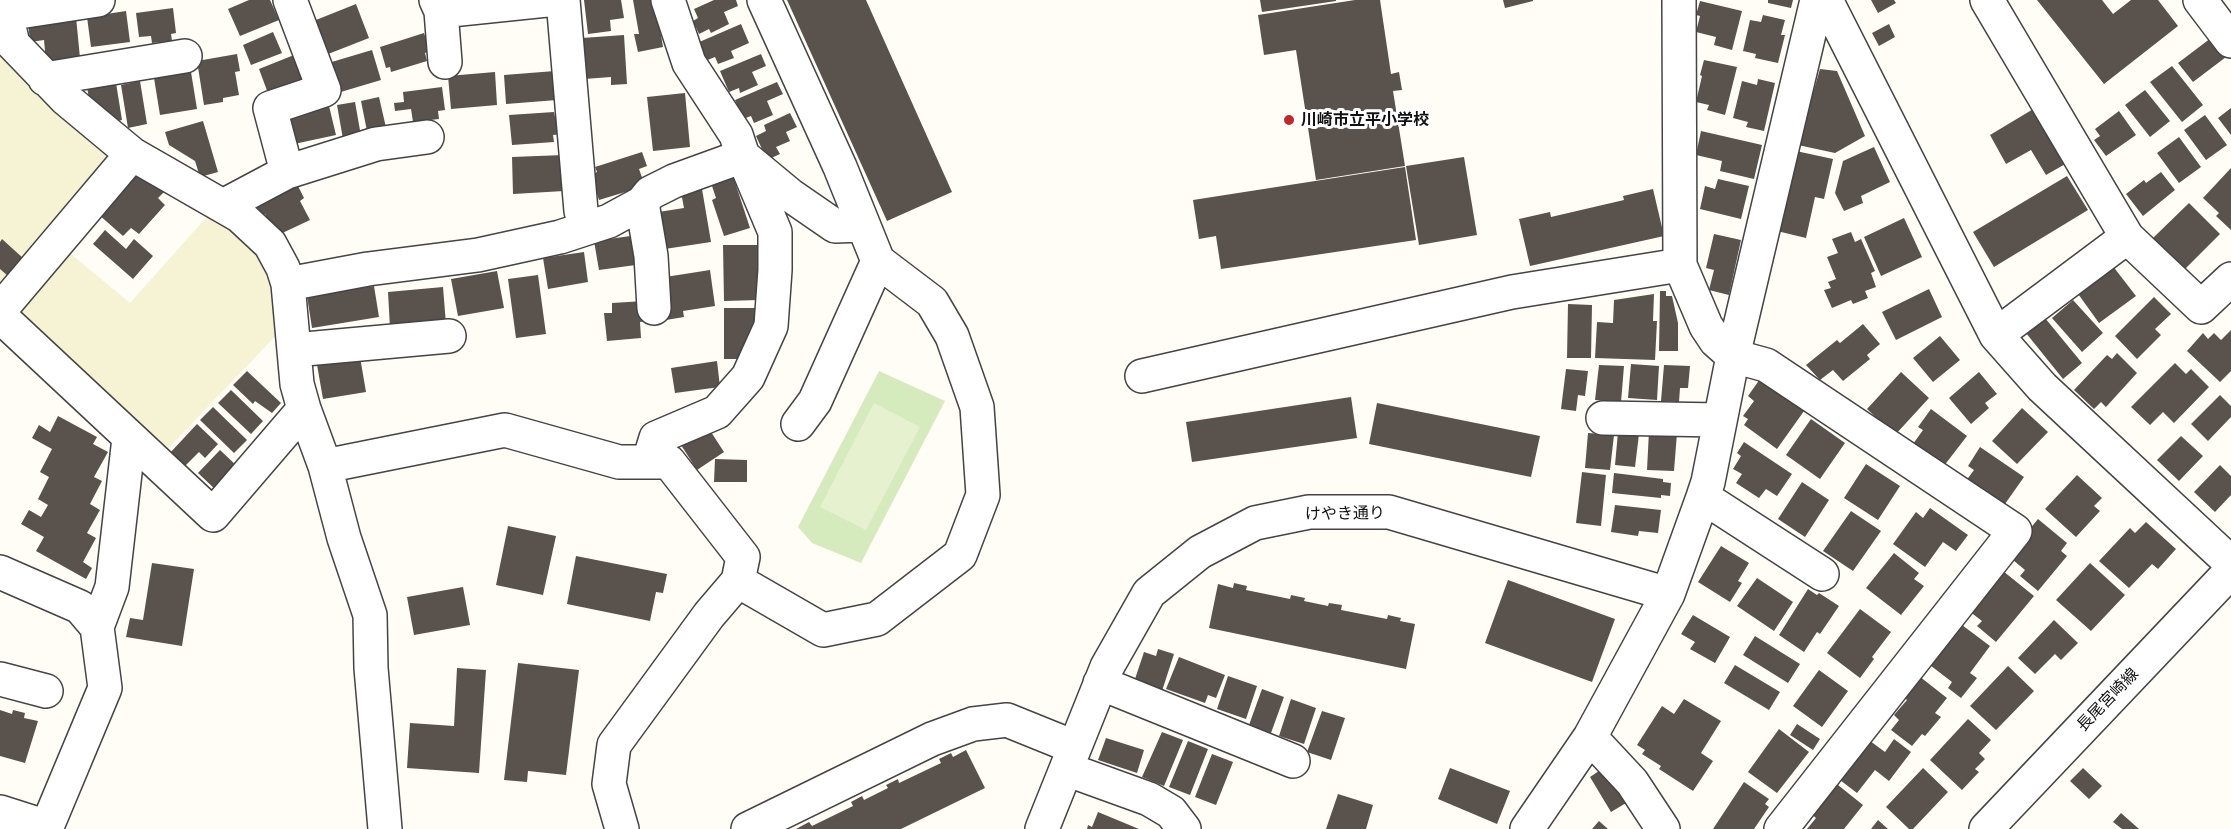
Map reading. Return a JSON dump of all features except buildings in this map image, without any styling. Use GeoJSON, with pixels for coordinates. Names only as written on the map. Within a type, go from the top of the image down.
{"type":"FeatureCollection","features":[{"type":"Feature","properties":{"kind":"street"},"geometry":{"type":"LineString","coordinates":[[98,0],[4,7],[13,44],[45,79],[132,154],[240,216],[270,244],[283,268],[288,284],[297,384],[303,409],[325,466],[344,538],[370,615],[371,668],[385,829]]}},
{"type":"Feature","properties":{"kind":"street"},"geometry":{"type":"LineString","coordinates":[[287,172],[270,108],[324,90],[290,0]]}},
{"type":"Feature","properties":{"kind":"street"},"geometry":{"type":"LineString","coordinates":[[445,62],[438,5],[547,0]]}},
{"type":"Feature","properties":{"kind":"street"},"geometry":{"type":"LineString","coordinates":[[563,0],[581,212]]}},
{"type":"Feature","properties":{"kind":"street"},"geometry":{"type":"LineString","coordinates":[[649,460],[656,438],[717,412],[748,377],[771,326],[775,270],[775,232],[736,135],[689,63],[668,0]]}},
{"type":"Feature","properties":{"kind":"street"},"geometry":{"type":"LineString","coordinates":[[738,581],[823,630],[876,619],[960,555],[983,495],[977,406],[952,336],[932,302],[878,261],[840,167],[764,0]]}},
{"type":"Feature","properties":{"kind":"street"},"geometry":{"type":"LineString","coordinates":[[1678,0],[1680,265],[1706,326],[1716,341],[1733,356],[1766,365],[2015,531],[1781,829]]}},
{"type":"Feature","properties":{"kind":"street"},"geometry":{"type":"LineString","coordinates":[[1527,829],[1590,737],[1668,594],[1703,497],[1733,356],[1817,0]]}},
{"type":"Feature","properties":{"kind":"street"},"geometry":{"type":"LineString","coordinates":[[1826,0],[1996,335],[2042,387],[2231,563]]}},
{"type":"Feature","properties":{"kind":"street"},"geometry":{"type":"LineString","coordinates":[[1987,0],[2127,237],[2201,307],[2231,279]]}},
{"type":"Feature","properties":{"kind":"street"},"geometry":{"type":"LineString","coordinates":[[2200,0],[2231,41]]}},
{"type":"Feature","properties":{"kind":"street"},"geometry":{"type":"LineString","coordinates":[[45,79],[185,56]]}},
{"type":"Feature","properties":{"kind":"street"},"geometry":{"type":"LineString","coordinates":[[223,206],[287,172],[376,144],[427,137]]}},
{"type":"Feature","properties":{"kind":"street"},"geometry":{"type":"LineString","coordinates":[[0,310],[132,154]]}},
{"type":"Feature","properties":{"kind":"street"},"geometry":{"type":"LineString","coordinates":[[288,284],[368,269],[478,255],[560,237],[609,221],[642,203],[650,193],[674,181],[743,156]]}},
{"type":"Feature","properties":{"kind":"street"},"geometry":{"type":"LineString","coordinates":[[743,156],[790,195],[835,226],[862,225]]}},
{"type":"Feature","properties":{"kind":"street"},"geometry":{"type":"LineString","coordinates":[[642,203],[651,256],[654,308]]}},
{"type":"Feature","properties":{"kind":"street"},"geometry":{"type":"LineString","coordinates":[[1996,335],[2127,237]]}},
{"type":"Feature","properties":{"kind":"street"},"geometry":{"type":"LineString","coordinates":[[798,424],[814,401],[878,261]]}},
{"type":"Feature","properties":{"kind":"street"},"geometry":{"type":"LineString","coordinates":[[1142,376],[1512,292],[1680,265]]}},
{"type":"Feature","properties":{"kind":"street"},"geometry":{"type":"LineString","coordinates":[[0,316],[213,515],[303,409]]}},
{"type":"Feature","properties":{"kind":"street"},"geometry":{"type":"LineString","coordinates":[[294,350],[449,336]]}},
{"type":"Feature","properties":{"kind":"street"},"geometry":{"type":"LineString","coordinates":[[1604,418],[1720,420]]}},
{"type":"Feature","properties":{"kind":"street"},"geometry":{"type":"LineString","coordinates":[[325,466],[505,429],[619,462],[649,460],[669,462],[743,557],[738,581],[709,615],[614,745],[609,784],[622,829]]}},
{"type":"Feature","properties":{"kind":"street"},"geometry":{"type":"LineString","coordinates":[[0,813],[46,828],[105,688],[97,627],[112,587],[129,438]]}},
{"type":"Feature","properties":{"kind":"street"},"geometry":{"type":"LineString","coordinates":[[1703,497],[1822,574]]}},
{"type":"Feature","properties":{"kind":"street","name":"けやき通り"},"geometry":{"type":"LineString","coordinates":[[1041,829],[1063,755],[1107,667],[1149,593],[1200,552],[1255,523],[1309,512],[1389,512],[1668,594]]}},
{"type":"Feature","properties":{"kind":"street","name":"長尾宮崎線"},"geometry":{"type":"LineString","coordinates":[[1986,829],[2231,571]]}},
{"type":"Feature","properties":{"kind":"street"},"geometry":{"type":"LineString","coordinates":[[0,572],[80,607],[97,627]]}},
{"type":"Feature","properties":{"kind":"street"},"geometry":{"type":"LineString","coordinates":[[0,679],[45,691]]}},
{"type":"Feature","properties":{"kind":"street"},"geometry":{"type":"LineString","coordinates":[[1101,683],[1293,761]]}},
{"type":"Feature","properties":{"kind":"street"},"geometry":{"type":"LineString","coordinates":[[748,829],[932,740],[973,724],[1006,720],[1063,755],[1171,812],[1184,829]]}},
{"type":"Feature","properties":{"kind":"street"},"geometry":{"type":"LineString","coordinates":[[1590,737],[1632,782],[1663,829]]}},
{"type":"Feature","properties":{"kind":"shaded area"},"geometry":{"type":"Polygon","coordinates":[[[0,44],[113,148],[110,158],[0,287],[0,44]]]}},
{"type":"Feature","properties":{"kind":"shaded area"},"geometry":{"type":"Polygon","coordinates":[[[212,211],[266,257],[285,326],[162,455],[16,313],[65,249],[130,303],[212,211]]]}},
{"type":"Feature","properties":{"kind":"green space"},"geometry":{"type":"Polygon","coordinates":[[[879,371],[945,401],[861,563],[812,543],[798,527],[879,371]]]}},
{"type":"Feature","properties":{"kind":"green space"},"geometry":{"type":"Polygon","coordinates":[[[874,403],[920,427],[866,530],[820,507],[874,403]]]}},
{"type":"Feature","properties":{"kind":"place","name":"川崎市立平小学校"},"geometry":{"type":"Point","coordinates":[1289,120]}}]}
